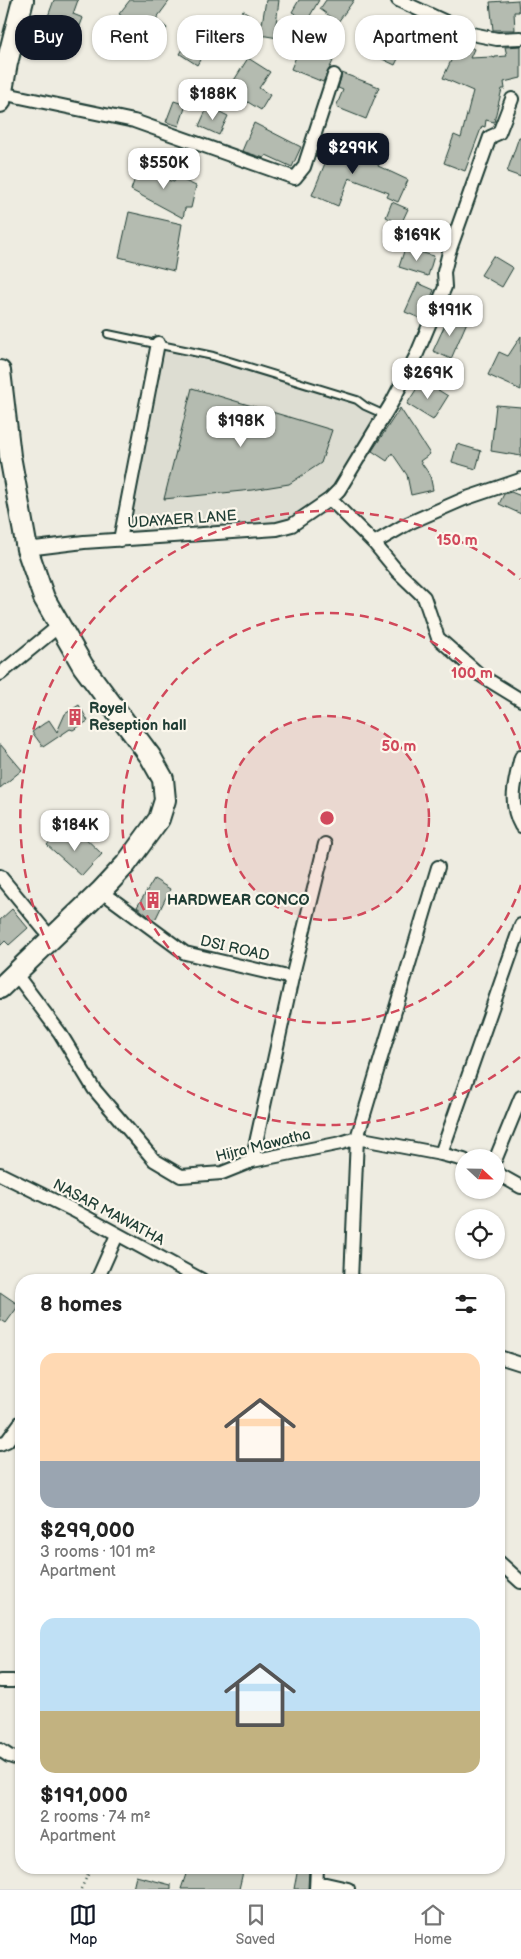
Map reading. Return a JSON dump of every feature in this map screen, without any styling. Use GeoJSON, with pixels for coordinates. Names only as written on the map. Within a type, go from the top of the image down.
{"type":"FeatureCollection","features":[{"type":"Feature","properties":{"kind":"highway"},"geometry":{"type":"LineString","coordinates":[[1,97],[3,62],[23,0]]}},
{"type":"Feature","properties":{"kind":"highway"},"geometry":{"type":"LineString","coordinates":[[0,371],[10,456],[27,549],[44,598],[83,666],[150,756],[163,779],[165,800],[159,819],[126,864],[101,891],[0,988]]}},
{"type":"Feature","properties":{"kind":"street"},"geometry":{"type":"LineString","coordinates":[[398,0],[472,34],[497,39],[521,38]]}},
{"type":"Feature","properties":{"kind":"street"},"geometry":{"type":"LineString","coordinates":[[1,97],[134,121],[295,178],[304,167],[334,75]]}},
{"type":"Feature","properties":{"kind":"street","name":"UDAYAER LANE"},"geometry":{"type":"LineString","coordinates":[[27,549],[120,540],[277,529],[292,524],[330,499],[350,475],[385,416],[416,356],[445,287],[444,272],[449,252],[472,184],[490,137],[499,133],[512,99]]}},
{"type":"Feature","properties":{"kind":"street"},"geometry":{"type":"LineString","coordinates":[[120,540],[158,343]]}},
{"type":"Feature","properties":{"kind":"street"},"geometry":{"type":"LineString","coordinates":[[374,543],[409,523],[464,499],[521,479]]}},
{"type":"Feature","properties":{"kind":"street"},"geometry":{"type":"LineString","coordinates":[[330,499],[424,597],[438,638],[480,675],[521,700]]}},
{"type":"Feature","properties":{"kind":"street"},"geometry":{"type":"LineString","coordinates":[[0,674],[60,624]]}},
{"type":"Feature","properties":{"kind":"street"},"geometry":{"type":"LineString","coordinates":[[521,758],[512,793],[516,817],[521,826]]}},
{"type":"Feature","properties":{"kind":"street"},"geometry":{"type":"LineString","coordinates":[[252,1161],[292,978],[325,844]]}},
{"type":"Feature","properties":{"kind":"street"},"geometry":{"type":"LineString","coordinates":[[351,1274],[357,1138],[438,867]]}},
{"type":"Feature","properties":{"kind":"street"},"geometry":{"type":"LineString","coordinates":[[0,876],[51,938]]}},
{"type":"Feature","properties":{"kind":"street","name":"DSI ROAD"},"geometry":{"type":"LineString","coordinates":[[101,891],[185,953],[292,978]]}},
{"type":"Feature","properties":{"kind":"street"},"geometry":{"type":"LineString","coordinates":[[441,1154],[521,925]]}},
{"type":"Feature","properties":{"kind":"street","name":"Hijra Mawatha"},"geometry":{"type":"LineString","coordinates":[[15,973],[60,1033],[94,1089],[154,1160],[181,1176],[222,1173],[252,1161],[357,1138],[455,1158]]}},
{"type":"Feature","properties":{"kind":"street"},"geometry":{"type":"LineString","coordinates":[[500,1149],[521,1096]]}},
{"type":"Feature","properties":{"kind":"street","name":"NASAR MAWATHA"},"geometry":{"type":"LineString","coordinates":[[0,1174],[73,1210],[117,1236],[190,1274]]}},
{"type":"Feature","properties":{"kind":"street"},"geometry":{"type":"LineString","coordinates":[[505,1178],[521,1187]]}},
{"type":"Feature","properties":{"kind":"street"},"geometry":{"type":"LineString","coordinates":[[100,1274],[117,1236]]}},
{"type":"Feature","properties":{"kind":"street"},"geometry":{"type":"LineString","coordinates":[[505,1359],[521,1364]]}},
{"type":"Feature","properties":{"kind":"street"},"geometry":{"type":"LineString","coordinates":[[0,1444],[7,1441],[15,1430]]}},
{"type":"Feature","properties":{"kind":"street"},"geometry":{"type":"LineString","coordinates":[[505,1567],[521,1582]]}},
{"type":"Feature","properties":{"kind":"street"},"geometry":{"type":"LineString","coordinates":[[0,1680],[13,1681]]}},
{"type":"Feature","properties":{"kind":"street"},"geometry":{"type":"LineString","coordinates":[[0,1750],[15,1758]]}},
{"type":"Feature","properties":{"kind":"street"},"geometry":{"type":"LineString","coordinates":[[316,1885],[348,1889]]}},
{"type":"Feature","properties":{"kind":"lane"},"geometry":{"type":"LineString","coordinates":[[108,334],[213,356],[357,400],[385,416]]}},
{"type":"Feature","properties":{"kind":"path"},"geometry":{"type":"LineString","coordinates":[[81,1889],[88,1874]]}},
{"type":"Feature","properties":{"kind":"shaded area"},"geometry":{"type":"Polygon","coordinates":[[[158,343],[327,390],[385,415],[350,475],[292,525],[120,540],[158,343]]]}},
{"type":"Feature","properties":{"kind":"building"},"geometry":{"type":"Polygon","coordinates":[[[54,0],[78,0],[73,14],[76,15],[48,15],[54,0]]]}},
{"type":"Feature","properties":{"kind":"building"},"geometry":{"type":"Polygon","coordinates":[[[130,0],[170,0],[159,15],[119,14],[130,0]]]}},
{"type":"Feature","properties":{"kind":"building"},"geometry":{"type":"Polygon","coordinates":[[[266,0],[279,0],[277,15],[273,15],[273,37],[263,36],[266,0]]]}},
{"type":"Feature","properties":{"kind":"building"},"geometry":{"type":"Polygon","coordinates":[[[299,0],[319,0],[310,15],[297,15],[292,12],[299,0]]]}},
{"type":"Feature","properties":{"kind":"building"},"geometry":{"type":"Polygon","coordinates":[[[326,0],[354,0],[343,15],[328,15],[320,9],[326,0]]]}},
{"type":"Feature","properties":{"kind":"building"},"geometry":{"type":"Polygon","coordinates":[[[518,0],[519,12],[514,12],[515,30],[493,30],[490,2],[518,0]]]}},
{"type":"Feature","properties":{"kind":"building"},"geometry":{"type":"Polygon","coordinates":[[[243,10],[250,15],[240,15],[243,10]]]}},
{"type":"Feature","properties":{"kind":"building"},"geometry":{"type":"Polygon","coordinates":[[[521,46],[521,78],[504,82],[505,89],[502,89],[494,122],[486,120],[485,127],[482,126],[465,171],[444,163],[454,135],[461,138],[473,91],[443,78],[451,60],[476,60],[476,58],[507,56],[505,47],[521,46]]]}},
{"type":"Feature","properties":{"kind":"building"},"geometry":{"type":"Polygon","coordinates":[[[189,60],[200,60],[197,65],[189,60]]]}},
{"type":"Feature","properties":{"kind":"building"},"geometry":{"type":"Polygon","coordinates":[[[247,60],[251,60],[270,72],[259,88],[270,95],[261,110],[228,90],[247,60]]]}},
{"type":"Feature","properties":{"kind":"building"},"geometry":{"type":"Polygon","coordinates":[[[295,60],[333,61],[323,82],[291,69],[295,60]]]}},
{"type":"Feature","properties":{"kind":"building"},"geometry":{"type":"Polygon","coordinates":[[[384,60],[397,60],[395,65],[384,60]]]}},
{"type":"Feature","properties":{"kind":"building"},"geometry":{"type":"Polygon","coordinates":[[[342,73],[379,87],[366,119],[336,107],[343,90],[338,88],[342,73]]]}},
{"type":"Feature","properties":{"kind":"building"},"geometry":{"type":"Polygon","coordinates":[[[174,101],[186,105],[179,126],[166,122],[174,101]]]}},
{"type":"Feature","properties":{"kind":"building"},"geometry":{"type":"Polygon","coordinates":[[[208,106],[228,116],[219,135],[199,126],[208,106]]]}},
{"type":"Feature","properties":{"kind":"building"},"geometry":{"type":"Polygon","coordinates":[[[254,123],[301,147],[292,167],[266,155],[264,158],[242,151],[254,123]]]}},
{"type":"Feature","properties":{"kind":"building"},"geometry":{"type":"Polygon","coordinates":[[[519,137],[521,137],[521,177],[507,172],[519,137]]]}},
{"type":"Feature","properties":{"kind":"building"},"geometry":{"type":"Polygon","coordinates":[[[321,141],[379,163],[378,166],[408,180],[398,202],[387,197],[389,193],[349,178],[338,206],[312,195],[326,161],[316,157],[321,141]]]}},
{"type":"Feature","properties":{"kind":"building"},"geometry":{"type":"Polygon","coordinates":[[[140,163],[163,172],[161,178],[174,182],[176,177],[196,186],[191,208],[185,208],[183,218],[131,190],[140,163]]]}},
{"type":"Feature","properties":{"kind":"building"},"geometry":{"type":"Polygon","coordinates":[[[392,202],[408,209],[401,224],[386,217],[392,202]]]}},
{"type":"Feature","properties":{"kind":"building"},"geometry":{"type":"Polygon","coordinates":[[[129,212],[182,224],[174,271],[119,257],[129,212]]]}},
{"type":"Feature","properties":{"kind":"building"},"geometry":{"type":"Polygon","coordinates":[[[405,248],[434,256],[428,276],[399,267],[405,248]]]}},
{"type":"Feature","properties":{"kind":"building"},"geometry":{"type":"Polygon","coordinates":[[[493,256],[513,268],[502,287],[481,275],[493,256]]]}},
{"type":"Feature","properties":{"kind":"building"},"geometry":{"type":"Polygon","coordinates":[[[418,283],[434,290],[422,319],[405,312],[418,283]]]}},
{"type":"Feature","properties":{"kind":"building"},"geometry":{"type":"Polygon","coordinates":[[[450,314],[467,322],[451,359],[433,351],[450,314]]]}},
{"type":"Feature","properties":{"kind":"building"},"geometry":{"type":"Polygon","coordinates":[[[521,336],[521,390],[488,375],[499,352],[508,356],[521,336]]]}},
{"type":"Feature","properties":{"kind":"building"},"geometry":{"type":"Polygon","coordinates":[[[422,380],[448,396],[433,420],[407,404],[422,380]]]}},
{"type":"Feature","properties":{"kind":"building"},"geometry":{"type":"Polygon","coordinates":[[[192,388],[332,430],[321,463],[289,484],[252,490],[164,499],[192,388]]]}},
{"type":"Feature","properties":{"kind":"building"},"geometry":{"type":"Polygon","coordinates":[[[496,405],[521,407],[521,456],[491,451],[496,405]]]}},
{"type":"Feature","properties":{"kind":"building"},"geometry":{"type":"Polygon","coordinates":[[[400,408],[430,454],[420,461],[430,475],[433,490],[411,495],[407,475],[392,453],[387,461],[372,451],[400,408]]]}},
{"type":"Feature","properties":{"kind":"building"},"geometry":{"type":"Polygon","coordinates":[[[457,444],[481,451],[476,469],[452,462],[457,444]]]}},
{"type":"Feature","properties":{"kind":"building"},"geometry":{"type":"Polygon","coordinates":[[[511,492],[521,496],[521,514],[499,504],[504,494],[511,492]]]}},
{"type":"Feature","properties":{"kind":"building"},"geometry":{"type":"Polygon","coordinates":[[[79,705],[88,721],[73,730],[70,729],[43,747],[32,732],[49,720],[57,732],[65,714],[79,705]]]}},
{"type":"Feature","properties":{"kind":"building"},"geometry":{"type":"Polygon","coordinates":[[[0,744],[22,770],[0,788],[0,744]]]}},
{"type":"Feature","properties":{"kind":"building"},"geometry":{"type":"Polygon","coordinates":[[[59,831],[70,841],[79,832],[102,854],[82,876],[47,845],[59,831]]]}},
{"type":"Feature","properties":{"kind":"building","name":"HARDWEAR CONCO"},"geometry":{"type":"Polygon","coordinates":[[[154,879],[170,889],[156,918],[152,919],[137,907],[154,879]]]}},
{"type":"Feature","properties":{"kind":"building"},"geometry":{"type":"Polygon","coordinates":[[[12,909],[28,928],[9,945],[5,941],[0,946],[0,920],[12,909]]]}},
{"type":"Feature","properties":{"kind":"building"},"geometry":{"type":"Polygon","coordinates":[[[0,1292],[15,1302],[15,1311],[6,1323],[0,1319],[0,1292]]]}},
{"type":"Feature","properties":{"kind":"building"},"geometry":{"type":"Polygon","coordinates":[[[186,1874],[243,1874],[239,1889],[181,1889],[186,1874]]]}},
{"type":"Feature","properties":{"kind":"building"},"geometry":{"type":"Polygon","coordinates":[[[297,1874],[309,1874],[308,1889],[294,1889],[297,1874]]]}},
{"type":"Feature","properties":{"kind":"building"},"geometry":{"type":"Polygon","coordinates":[[[136,1876],[171,1885],[171,1889],[133,1889],[136,1876]]]}},
{"type":"Feature","properties":{"kind":"place","name":"Royel Reseption hall"},"geometry":{"type":"Point","coordinates":[75,717]}},
{"type":"Feature","properties":{"kind":"place","name":"HARDWEAR CONCO"},"geometry":{"type":"Point","coordinates":[153,900]}}]}
